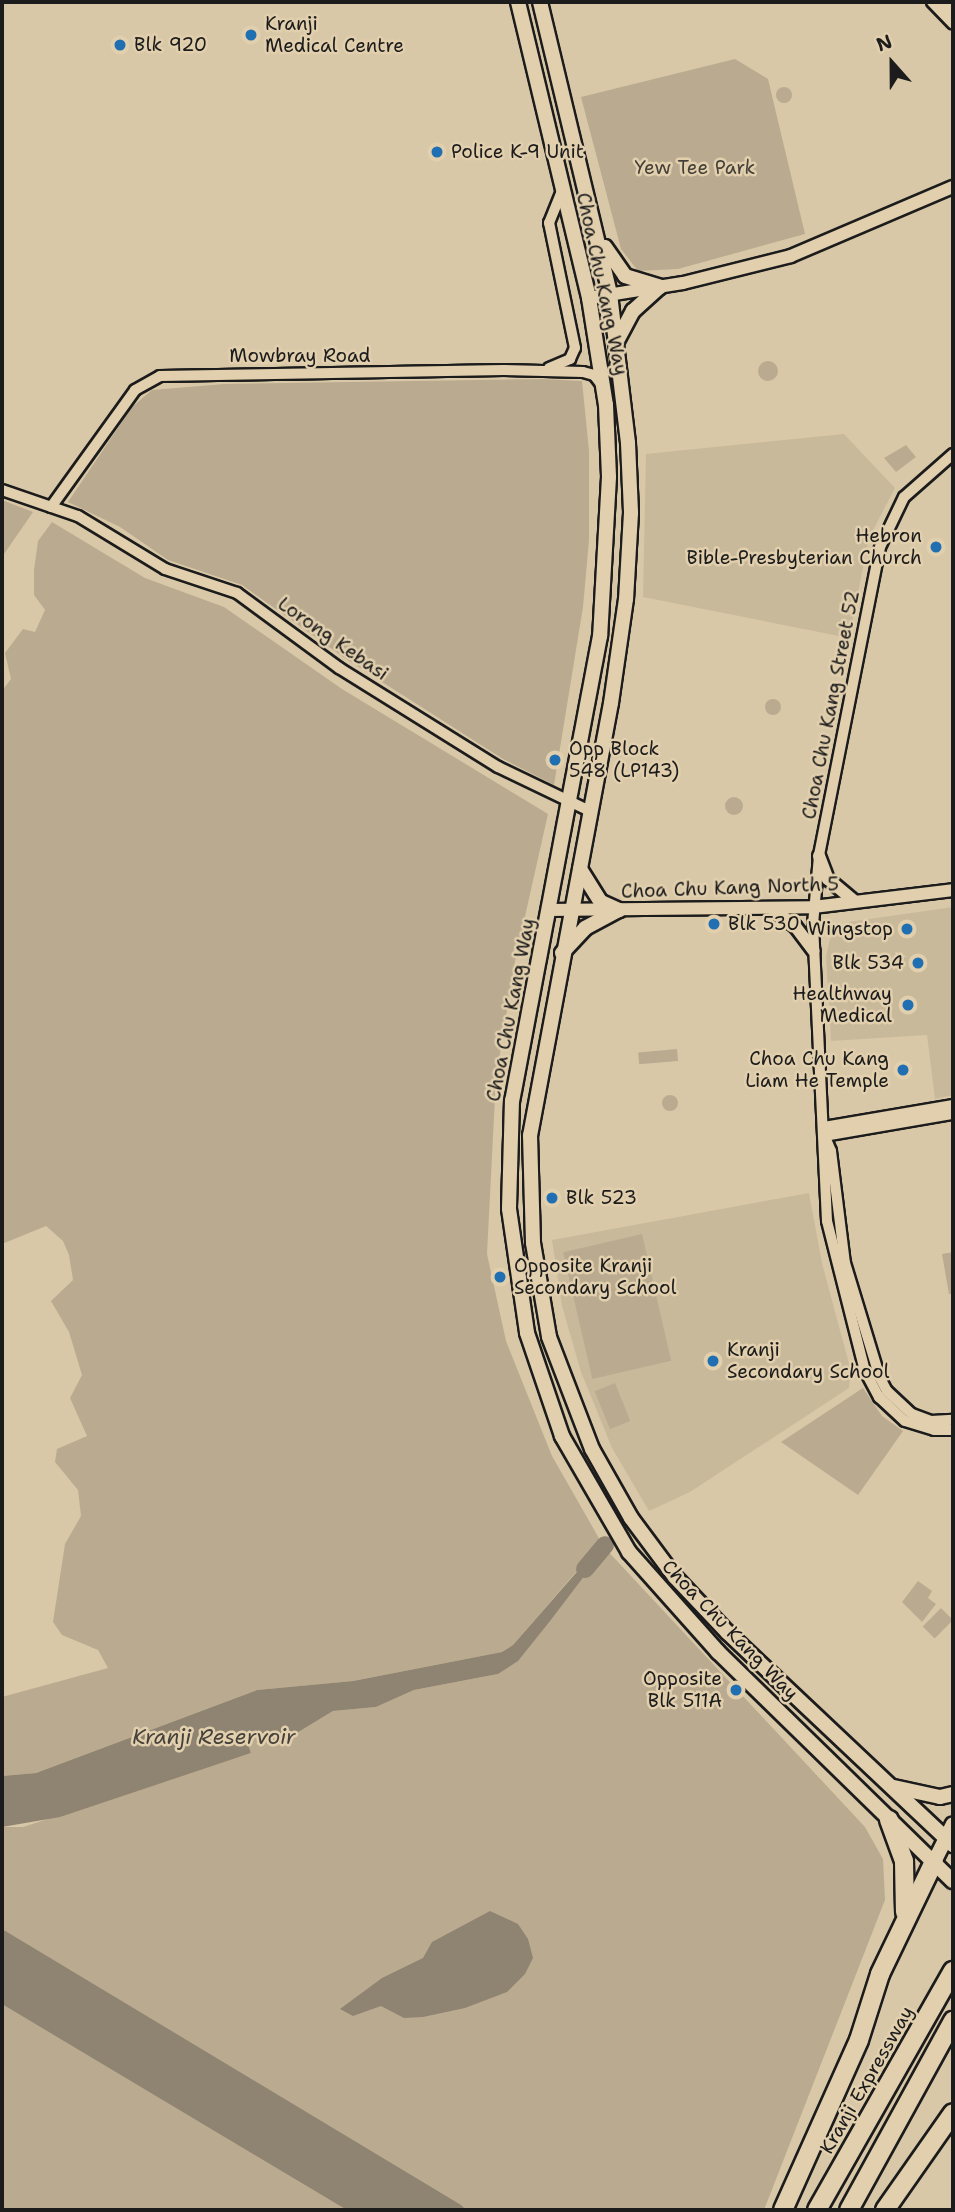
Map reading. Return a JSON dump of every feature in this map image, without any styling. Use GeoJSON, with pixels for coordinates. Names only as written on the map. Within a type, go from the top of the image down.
{"type":"FeatureCollection","features":[{"type":"Feature","properties":{"kind":"highway"},"geometry":{"type":"LineString","coordinates":[[889,1820],[904,1861],[904,1922]]}},
{"type":"Feature","properties":{"kind":"highway"},"geometry":{"type":"LineString","coordinates":[[783,2210],[859,2040],[880,1974],[904,1922],[943,1871]]}},
{"type":"Feature","properties":{"kind":"highway","name":"Kranji Expressway"},"geometry":{"type":"LineString","coordinates":[[817,2210],[953,1971]]}},
{"type":"Feature","properties":{"kind":"highway"},"geometry":{"type":"LineString","coordinates":[[849,2210],[953,2021]]}},
{"type":"Feature","properties":{"kind":"highway"},"geometry":{"type":"LineString","coordinates":[[885,2210],[953,2113]]}},
{"type":"Feature","properties":{"kind":"main road","name":"Choa Chu Kang Way"},"geometry":{"type":"LineString","coordinates":[[518,2],[589,298],[604,390],[609,523],[604,594],[570,802],[512,1100],[509,1165],[518,1292],[548,1399],[601,1510],[667,1599],[943,1871]]}},
{"type":"Feature","properties":{"kind":"main road","name":"Choa Chu Kang Way"},"geometry":{"type":"LineString","coordinates":[[540,2],[610,295],[628,443],[630,550],[619,653],[580,870],[561,954],[530,1135],[531,1209],[549,1337],[574,1408],[631,1518],[675,1577],[727,1632],[892,1787],[951,1835]]}},
{"type":"Feature","properties":{"kind":"main road"},"geometry":{"type":"LineString","coordinates":[[597,234],[616,268],[660,287],[622,324],[617,341]]}},
{"type":"Feature","properties":{"kind":"main road"},"geometry":{"type":"LineString","coordinates":[[580,870],[601,902],[618,911]]}},
{"type":"Feature","properties":{"kind":"main road"},"geometry":{"type":"LineString","coordinates":[[561,954],[585,928],[618,911]]}},
{"type":"Feature","properties":{"kind":"main road"},"geometry":{"type":"LineString","coordinates":[[892,1787],[940,1797],[953,1794]]}},
{"type":"Feature","properties":{"kind":"main road"},"geometry":{"type":"LineString","coordinates":[[943,1871],[951,1835]]}},
{"type":"Feature","properties":{"kind":"street"},"geometry":{"type":"LineString","coordinates":[[932,2],[951,14]]}},
{"type":"Feature","properties":{"kind":"street"},"geometry":{"type":"LineString","coordinates":[[589,298],[660,287],[792,256],[953,187]]}},
{"type":"Feature","properties":{"kind":"street"},"geometry":{"type":"LineString","coordinates":[[539,372],[565,363],[575,348],[549,223],[562,188]]}},
{"type":"Feature","properties":{"kind":"street","name":"Mowbray Road"},"geometry":{"type":"LineString","coordinates":[[48,506],[135,390],[160,376],[589,373],[604,390]]}},
{"type":"Feature","properties":{"kind":"street","name":"Choa Chu Kang Street 52"},"geometry":{"type":"LineString","coordinates":[[824,1131],[813,907],[819,856],[887,528],[910,490],[953,454]]}},
{"type":"Feature","properties":{"kind":"street","name":"Lorong Kebasi"},"geometry":{"type":"LineString","coordinates":[[2,490],[94,524],[165,569],[237,593],[339,668],[499,767],[590,811]]}},
{"type":"Feature","properties":{"kind":"street"},"geometry":{"type":"LineString","coordinates":[[819,856],[828,879],[855,902]]}},
{"type":"Feature","properties":{"kind":"street","name":"Choa Chu Kang North 5"},"geometry":{"type":"LineString","coordinates":[[548,910],[773,909],[813,907],[953,890]]}},
{"type":"Feature","properties":{"kind":"street"},"geometry":{"type":"LineString","coordinates":[[773,909],[795,926],[814,951]]}},
{"type":"Feature","properties":{"kind":"street"},"geometry":{"type":"LineString","coordinates":[[824,1131],[953,1105]]}},
{"type":"Feature","properties":{"kind":"street"},"geometry":{"type":"LineString","coordinates":[[824,1131],[953,1114]]}},
{"type":"Feature","properties":{"kind":"street"},"geometry":{"type":"LineString","coordinates":[[824,1131],[831,1151],[845,1263],[880,1378],[893,1398],[912,1414],[931,1420],[953,1420]]}},
{"type":"Feature","properties":{"kind":"street"},"geometry":{"type":"LineString","coordinates":[[824,1131],[827,1221],[865,1371],[879,1397],[905,1421],[926,1429],[953,1430]]}},
{"type":"Feature","properties":{"kind":"shaded area"},"geometry":{"type":"Polygon","coordinates":[[[844,434],[895,488],[869,538],[849,638],[643,597],[646,454],[844,434]]]}},
{"type":"Feature","properties":{"kind":"shaded area"},"geometry":{"type":"Polygon","coordinates":[[[953,907],[953,1095],[935,1099],[927,1035],[831,1041],[826,956],[830,939],[848,922],[953,907]]]}},
{"type":"Feature","properties":{"kind":"shaded area","name":"Kranji Secondary School"},"geometry":{"type":"Polygon","coordinates":[[[809,1193],[822,1263],[851,1371],[849,1388],[690,1492],[649,1511],[612,1448],[581,1372],[562,1306],[552,1240],[809,1193]]]}},
{"type":"Feature","properties":{"kind":"green space","name":"Yew Tee Park"},"geometry":{"type":"Polygon","coordinates":[[[735,59],[768,79],[805,234],[678,269],[638,271],[621,249],[581,97],[735,59]]]}},
{"type":"Feature","properties":{"kind":"green space"},"geometry":{"type":"Polygon","coordinates":[[[784,87],[792,95],[784,103],[776,95],[784,87]]]}},
{"type":"Feature","properties":{"kind":"green space"},"geometry":{"type":"Polygon","coordinates":[[[768,361],[775,364],[778,371],[775,378],[768,381],[761,378],[758,371],[761,364],[768,361]]]}},
{"type":"Feature","properties":{"kind":"green space"},"geometry":{"type":"Polygon","coordinates":[[[542,379],[582,381],[589,451],[589,540],[583,607],[554,785],[503,759],[346,659],[242,585],[168,560],[120,527],[68,502],[132,407],[152,390],[224,384],[542,379]]]}},
{"type":"Feature","properties":{"kind":"green space"},"geometry":{"type":"Polygon","coordinates":[[[906,445],[916,457],[896,472],[884,458],[906,445]]]}},
{"type":"Feature","properties":{"kind":"green space"},"geometry":{"type":"Polygon","coordinates":[[[2,500],[33,512],[2,557],[2,500]]]}},
{"type":"Feature","properties":{"kind":"green space"},"geometry":{"type":"Polygon","coordinates":[[[52,522],[145,578],[224,607],[342,689],[548,814],[515,961],[496,1078],[487,1254],[506,1341],[552,1456],[604,1547],[865,1827],[883,1859],[885,1900],[764,2210],[2,2210],[2,1827],[23,1827],[251,1753],[243,1734],[259,1731],[277,1745],[333,1711],[376,1707],[414,1690],[498,1674],[601,1554],[595,1550],[513,1645],[502,1652],[353,1681],[257,1690],[36,1773],[2,1776],[2,1697],[108,1668],[98,1650],[62,1635],[53,1622],[65,1544],[81,1516],[78,1490],[55,1462],[57,1449],[87,1436],[70,1398],[82,1375],[69,1332],[51,1301],[73,1280],[69,1255],[63,1241],[46,1226],[2,1244],[2,691],[11,679],[5,653],[23,629],[35,632],[45,610],[34,595],[34,570],[38,541],[52,522]]]}},
{"type":"Feature","properties":{"kind":"green space"},"geometry":{"type":"Polygon","coordinates":[[[773,699],[779,701],[779,713],[773,715],[767,713],[765,707],[767,701],[773,699]]]}},
{"type":"Feature","properties":{"kind":"green space"},"geometry":{"type":"Polygon","coordinates":[[[734,797],[742,802],[743,806],[738,814],[734,815],[726,810],[725,806],[730,798],[734,797]]]}},
{"type":"Feature","properties":{"kind":"green space"},"geometry":{"type":"Polygon","coordinates":[[[677,1049],[678,1061],[639,1064],[638,1052],[677,1049]]]}},
{"type":"Feature","properties":{"kind":"green space"},"geometry":{"type":"Polygon","coordinates":[[[670,1095],[676,1097],[676,1109],[670,1111],[664,1109],[662,1103],[664,1097],[670,1095]]]}},
{"type":"Feature","properties":{"kind":"green space"},"geometry":{"type":"Polygon","coordinates":[[[642,1234],[671,1361],[592,1379],[563,1252],[642,1234]]]}},
{"type":"Feature","properties":{"kind":"green space"},"geometry":{"type":"Polygon","coordinates":[[[953,1252],[953,1294],[949,1294],[942,1254],[953,1252]]]}},
{"type":"Feature","properties":{"kind":"green space"},"geometry":{"type":"Polygon","coordinates":[[[615,1383],[630,1421],[610,1429],[595,1391],[615,1383]]]}},
{"type":"Feature","properties":{"kind":"green space"},"geometry":{"type":"Polygon","coordinates":[[[863,1388],[882,1416],[903,1431],[858,1495],[781,1442],[863,1388]]]}},
{"type":"Feature","properties":{"kind":"green space"},"geometry":{"type":"Polygon","coordinates":[[[918,1581],[932,1591],[928,1598],[936,1604],[922,1622],[902,1602],[918,1581]]]}},
{"type":"Feature","properties":{"kind":"green space"},"geometry":{"type":"Polygon","coordinates":[[[941,1608],[953,1620],[935,1638],[923,1626],[941,1608]]]}},
{"type":"Feature","properties":{"kind":"water","name":"Kranji Reservoir"},"geometry":{"type":"Polygon","coordinates":[[[596,1550],[601,1554],[550,1621],[518,1661],[498,1674],[414,1690],[376,1707],[333,1711],[277,1745],[259,1731],[244,1733],[251,1753],[60,1817],[2,1827],[2,1776],[36,1773],[257,1690],[353,1681],[502,1652],[513,1645],[596,1550]]]}},
{"type":"Feature","properties":{"kind":"water"},"geometry":{"type":"Polygon","coordinates":[[[490,1911],[518,1924],[528,1939],[533,1958],[525,1974],[507,1992],[465,2008],[423,2017],[404,2018],[381,2006],[353,2016],[340,2009],[382,1978],[423,1958],[432,1942],[490,1911]]]}},
{"type":"Feature","properties":{"kind":"water"},"geometry":{"type":"Polygon","coordinates":[[[2,1929],[466,2210],[347,2210],[2,2004],[2,1929]]]}},
{"type":"Feature","properties":{"kind":"waterway"},"geometry":{"type":"LineString","coordinates":[[585,1569],[605,1545]]}},
{"type":"Feature","properties":{"kind":"place","name":"Kranji Medical Centre"},"geometry":{"type":"Point","coordinates":[251,35]}},
{"type":"Feature","properties":{"kind":"place","name":"Blk 920"},"geometry":{"type":"Point","coordinates":[120,45]}},
{"type":"Feature","properties":{"kind":"place","name":"Police K-9 Unit"},"geometry":{"type":"Point","coordinates":[437,152]}},
{"type":"Feature","properties":{"kind":"place","name":"Hebron Bible-Presbyterian Church"},"geometry":{"type":"Point","coordinates":[936,547]}},
{"type":"Feature","properties":{"kind":"place","name":"Opp Block 548 (LP143)"},"geometry":{"type":"Point","coordinates":[555,760]}},
{"type":"Feature","properties":{"kind":"place","name":"Blk 530"},"geometry":{"type":"Point","coordinates":[714,924]}},
{"type":"Feature","properties":{"kind":"place","name":"Wingstop"},"geometry":{"type":"Point","coordinates":[907,929]}},
{"type":"Feature","properties":{"kind":"place","name":"Blk 534"},"geometry":{"type":"Point","coordinates":[918,963]}},
{"type":"Feature","properties":{"kind":"place","name":"Healthway Medical"},"geometry":{"type":"Point","coordinates":[908,1005]}},
{"type":"Feature","properties":{"kind":"place","name":"Choa Chu Kang Liam He Temple"},"geometry":{"type":"Point","coordinates":[903,1070]}},
{"type":"Feature","properties":{"kind":"place","name":"Blk 523"},"geometry":{"type":"Point","coordinates":[552,1198]}},
{"type":"Feature","properties":{"kind":"place","name":"Opposite Kranji Secondary School"},"geometry":{"type":"Point","coordinates":[500,1277]}},
{"type":"Feature","properties":{"kind":"place","name":"Kranji Secondary School"},"geometry":{"type":"Point","coordinates":[713,1361]}},
{"type":"Feature","properties":{"kind":"place","name":"Opposite Blk 511A"},"geometry":{"type":"Point","coordinates":[736,1690]}}]}
